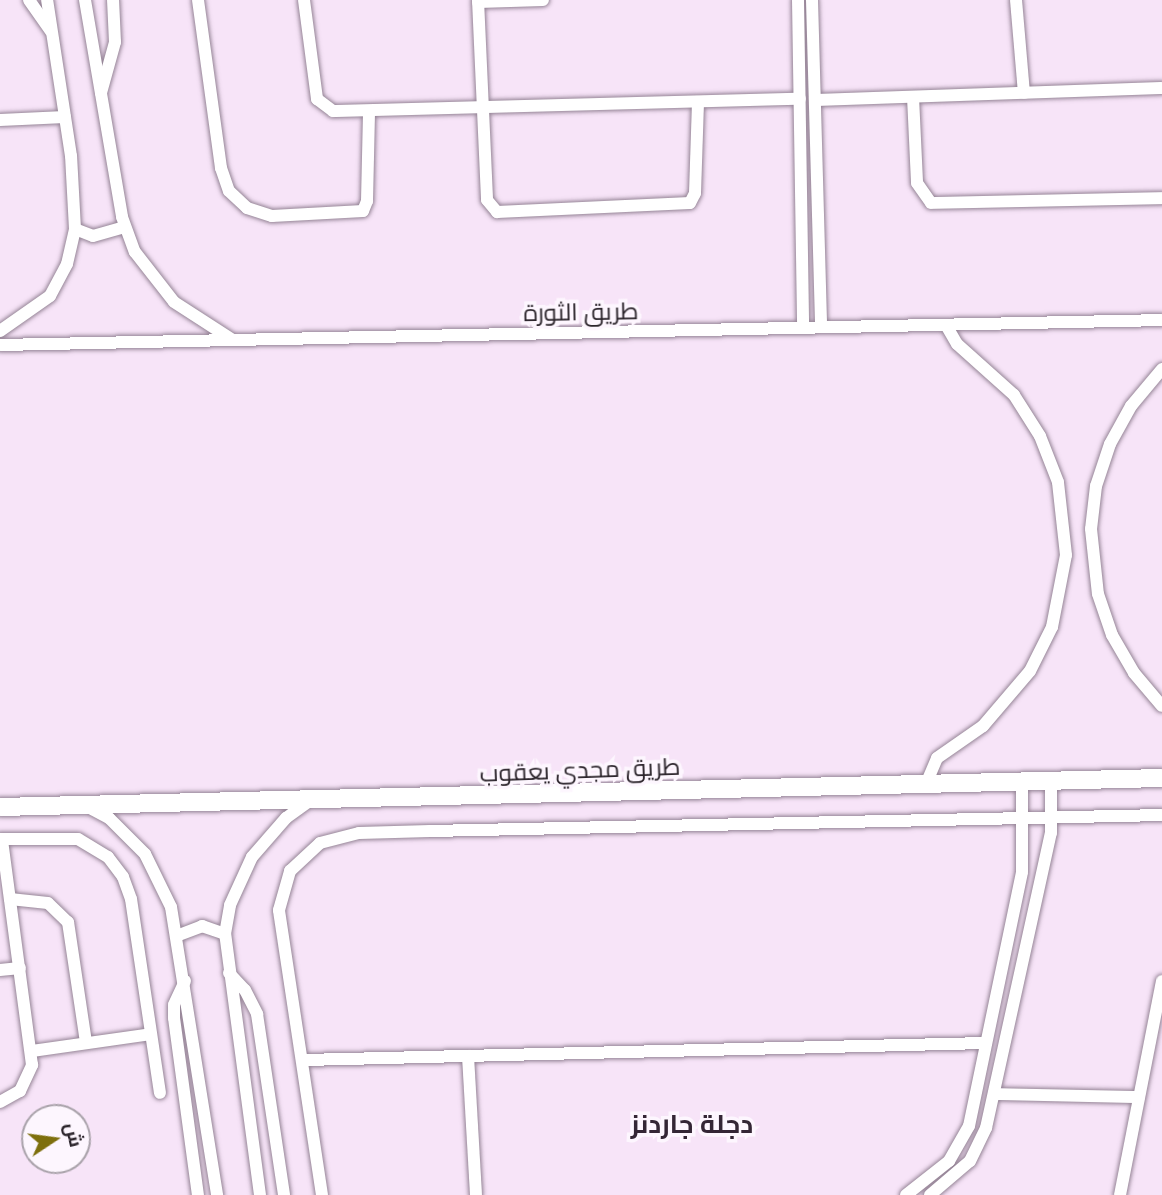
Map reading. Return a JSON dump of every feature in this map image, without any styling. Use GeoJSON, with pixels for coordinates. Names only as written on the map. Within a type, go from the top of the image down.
{"type":"FeatureCollection","features":[{"type":"Feature","properties":{"kind":"street"},"geometry":{"type":"LineString","coordinates":[[29,0],[51,31]]}},
{"type":"Feature","properties":{"kind":"street"},"geometry":{"type":"LineString","coordinates":[[0,331],[50,296],[67,264],[75,229],[65,117],[47,0]]}},
{"type":"Feature","properties":{"kind":"street"},"geometry":{"type":"LineString","coordinates":[[85,0],[124,227],[157,285],[193,317],[234,341]]}},
{"type":"Feature","properties":{"kind":"street"},"geometry":{"type":"LineString","coordinates":[[100,97],[115,43],[113,0]]}},
{"type":"Feature","properties":{"kind":"street"},"geometry":{"type":"LineString","coordinates":[[198,0],[220,168],[229,191],[247,208],[272,216],[363,211],[368,201],[369,111]]}},
{"type":"Feature","properties":{"kind":"street"},"geometry":{"type":"LineString","coordinates":[[304,0],[317,99],[333,111],[800,99]]}},
{"type":"Feature","properties":{"kind":"street"},"geometry":{"type":"LineString","coordinates":[[543,0],[478,1],[488,201],[497,212],[690,202],[695,193],[698,102]]}},
{"type":"Feature","properties":{"kind":"street"},"geometry":{"type":"LineString","coordinates":[[798,0],[803,328]]}},
{"type":"Feature","properties":{"kind":"street"},"geometry":{"type":"LineString","coordinates":[[812,0],[821,327]]}},
{"type":"Feature","properties":{"kind":"street"},"geometry":{"type":"LineString","coordinates":[[1016,0],[1024,93]]}},
{"type":"Feature","properties":{"kind":"street"},"geometry":{"type":"LineString","coordinates":[[814,100],[1162,88]]}},
{"type":"Feature","properties":{"kind":"street"},"geometry":{"type":"LineString","coordinates":[[913,97],[918,183],[931,203],[1162,198]]}},
{"type":"Feature","properties":{"kind":"street"},"geometry":{"type":"LineString","coordinates":[[0,120],[65,117]]}},
{"type":"Feature","properties":{"kind":"street"},"geometry":{"type":"LineString","coordinates":[[75,229],[93,236],[124,227]]}},
{"type":"Feature","properties":{"kind":"street","name":"طريق الثورة"},"geometry":{"type":"LineString","coordinates":[[0,345],[1162,320]]}},
{"type":"Feature","properties":{"kind":"street"},"geometry":{"type":"LineString","coordinates":[[926,784],[937,758],[983,726],[1030,671],[1055,615],[1066,555],[1060,494],[1040,436],[1014,395],[957,344],[946,325]]}},
{"type":"Feature","properties":{"kind":"street"},"geometry":{"type":"LineString","coordinates":[[1162,369],[1131,406],[1110,444],[1096,486],[1091,540],[1098,594],[1112,635],[1134,673],[1162,705]]}},
{"type":"Feature","properties":{"kind":"street","name":"طريق مجدي يعقوب"},"geometry":{"type":"LineString","coordinates":[[0,807],[308,802],[1162,778]]}},
{"type":"Feature","properties":{"kind":"street"},"geometry":{"type":"LineString","coordinates":[[929,1195],[970,1161],[986,1128],[1051,818],[1051,782]]}},
{"type":"Feature","properties":{"kind":"street"},"geometry":{"type":"LineString","coordinates":[[906,1195],[949,1161],[969,1126],[1023,872],[1022,783]]}},
{"type":"Feature","properties":{"kind":"street"},"geometry":{"type":"LineString","coordinates":[[260,1195],[225,934],[230,905],[252,857],[286,818],[308,802]]}},
{"type":"Feature","properties":{"kind":"street"},"geometry":{"type":"LineString","coordinates":[[84,805],[109,818],[145,854],[162,881],[178,934],[217,1195]]}},
{"type":"Feature","properties":{"kind":"street"},"geometry":{"type":"LineString","coordinates":[[322,1195],[304,1060],[279,910],[286,881],[303,855],[339,836],[1162,815]]}},
{"type":"Feature","properties":{"kind":"street"},"geometry":{"type":"LineString","coordinates":[[0,1102],[20,1091],[28,1079],[32,1051],[1,839],[78,839],[99,850],[116,866],[131,900],[160,1093]]}},
{"type":"Feature","properties":{"kind":"street"},"geometry":{"type":"LineString","coordinates":[[10,899],[48,903],[68,922],[86,1043]]}},
{"type":"Feature","properties":{"kind":"street"},"geometry":{"type":"LineString","coordinates":[[178,934],[202,926],[225,934]]}},
{"type":"Feature","properties":{"kind":"street"},"geometry":{"type":"LineString","coordinates":[[0,970],[20,968]]}},
{"type":"Feature","properties":{"kind":"street"},"geometry":{"type":"LineString","coordinates":[[229,973],[245,990],[257,1014],[284,1195]]}},
{"type":"Feature","properties":{"kind":"street"},"geometry":{"type":"LineString","coordinates":[[185,981],[177,993],[174,1018],[198,1195]]}},
{"type":"Feature","properties":{"kind":"street"},"geometry":{"type":"LineString","coordinates":[[1120,1195],[1139,1097],[1157,1034],[1162,981]]}},
{"type":"Feature","properties":{"kind":"street"},"geometry":{"type":"LineString","coordinates":[[32,1051],[151,1034]]}},
{"type":"Feature","properties":{"kind":"street"},"geometry":{"type":"LineString","coordinates":[[304,1060],[986,1042]]}},
{"type":"Feature","properties":{"kind":"street"},"geometry":{"type":"LineString","coordinates":[[468,1056],[476,1195]]}},
{"type":"Feature","properties":{"kind":"street"},"geometry":{"type":"LineString","coordinates":[[994,1094],[1139,1097]]}},
{"type":"Feature","properties":{"kind":"street"},"geometry":{"type":"LineString","coordinates":[[969,1126],[986,1128]]}},
{"type":"Feature","properties":{"kind":"district","name":"دجلة جاردنز"},"geometry":{"type":"Point","coordinates":[692,1124]}}]}
